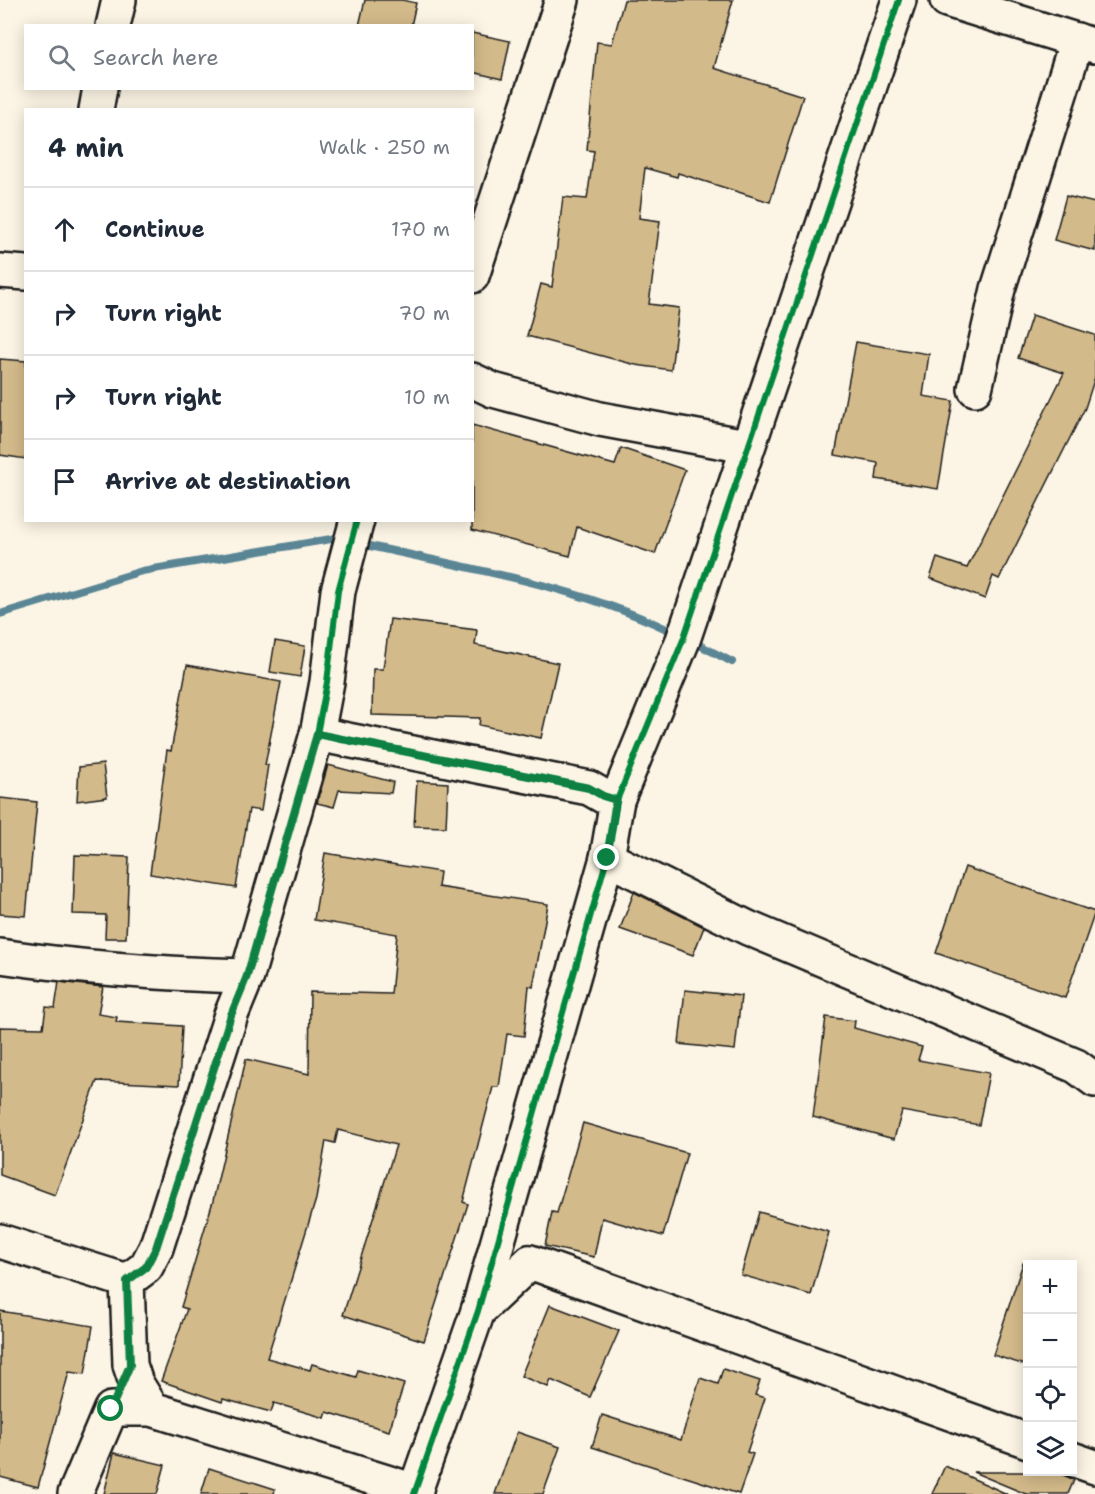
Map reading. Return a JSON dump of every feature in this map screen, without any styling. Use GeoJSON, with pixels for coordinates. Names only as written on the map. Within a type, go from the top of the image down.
{"type":"FeatureCollection","features":[{"type":"Feature","properties":{"kind":"street"},"geometry":{"type":"LineString","coordinates":[[113,24],[119,0]]}},
{"type":"Feature","properties":{"kind":"street"},"geometry":{"type":"LineString","coordinates":[[474,270],[562,0]]}},
{"type":"Feature","properties":{"kind":"street"},"geometry":{"type":"LineString","coordinates":[[111,1409],[152,1409],[415,1493],[478,1311],[607,858],[616,800],[685,633],[898,0]]}},
{"type":"Feature","properties":{"kind":"street"},"geometry":{"type":"LineString","coordinates":[[947,0],[1086,43],[998,289],[975,389]]}},
{"type":"Feature","properties":{"kind":"street"},"geometry":{"type":"LineString","coordinates":[[96,108],[100,90]]}},
{"type":"Feature","properties":{"kind":"street"},"geometry":{"type":"LineString","coordinates":[[0,271],[24,273]]}},
{"type":"Feature","properties":{"kind":"street"},"geometry":{"type":"LineString","coordinates":[[474,381],[493,390],[600,419],[747,446]]}},
{"type":"Feature","properties":{"kind":"street"},"geometry":{"type":"LineString","coordinates":[[127,1281],[146,1267],[156,1248],[231,1015],[247,976],[317,734],[342,576],[356,522]]}},
{"type":"Feature","properties":{"kind":"street"},"geometry":{"type":"LineString","coordinates":[[317,734],[589,788],[616,800]]}},
{"type":"Feature","properties":{"kind":"street"},"geometry":{"type":"LineString","coordinates":[[607,858],[748,928],[1076,1066],[1095,1080]]}},
{"type":"Feature","properties":{"kind":"street"},"geometry":{"type":"LineString","coordinates":[[0,956],[179,975],[247,976]]}},
{"type":"Feature","properties":{"kind":"street"},"geometry":{"type":"LineString","coordinates":[[0,1241],[127,1281]]}},
{"type":"Feature","properties":{"kind":"street"},"geometry":{"type":"LineString","coordinates":[[478,1311],[530,1262],[1023,1439]]}},
{"type":"Feature","properties":{"kind":"street"},"geometry":{"type":"LineString","coordinates":[[127,1281],[130,1365],[136,1383],[152,1409]]}},
{"type":"Feature","properties":{"kind":"street"},"geometry":{"type":"LineString","coordinates":[[75,1494],[130,1365]]}},
{"type":"Feature","properties":{"kind":"street"},"geometry":{"type":"LineString","coordinates":[[1077,1461],[1095,1467]]}},
{"type":"Feature","properties":{"kind":"building"},"geometry":{"type":"Polygon","coordinates":[[[365,0],[402,0],[416,3],[411,24],[359,24],[365,0]]]}},
{"type":"Feature","properties":{"kind":"building"},"geometry":{"type":"Polygon","coordinates":[[[624,0],[733,0],[714,68],[803,96],[770,202],[678,173],[677,177],[645,168],[639,218],[660,221],[649,304],[679,308],[671,370],[636,365],[527,336],[541,284],[552,287],[563,197],[587,199],[594,151],[587,150],[597,42],[612,44],[624,0]]]}},
{"type":"Feature","properties":{"kind":"building"},"geometry":{"type":"Polygon","coordinates":[[[474,33],[510,41],[502,79],[474,72],[474,33]]]}},
{"type":"Feature","properties":{"kind":"building"},"geometry":{"type":"Polygon","coordinates":[[[1066,196],[1095,203],[1095,251],[1054,240],[1066,196]]]}},
{"type":"Feature","properties":{"kind":"building"},"geometry":{"type":"Polygon","coordinates":[[[1032,315],[1095,335],[1095,377],[1085,408],[999,579],[993,576],[985,599],[930,578],[937,558],[967,568],[1064,373],[1018,358],[1032,315]]]}},
{"type":"Feature","properties":{"kind":"building"},"geometry":{"type":"Polygon","coordinates":[[[856,342],[929,354],[923,396],[953,401],[938,489],[876,479],[878,463],[835,455],[856,342]]]}},
{"type":"Feature","properties":{"kind":"building"},"geometry":{"type":"Polygon","coordinates":[[[0,359],[24,361],[24,459],[0,455],[0,359]]]}},
{"type":"Feature","properties":{"kind":"building"},"geometry":{"type":"Polygon","coordinates":[[[474,426],[615,465],[621,448],[685,470],[655,554],[577,527],[570,556],[472,530],[472,522],[474,522],[474,426]]]}},
{"type":"Feature","properties":{"kind":"building"},"geometry":{"type":"Polygon","coordinates":[[[390,619],[477,630],[475,645],[558,663],[541,738],[479,725],[480,718],[372,715],[373,669],[383,669],[390,619]]]}},
{"type":"Feature","properties":{"kind":"building"},"geometry":{"type":"Polygon","coordinates":[[[275,641],[305,646],[300,677],[270,672],[275,641]]]}},
{"type":"Feature","properties":{"kind":"building"},"geometry":{"type":"Polygon","coordinates":[[[187,665],[281,682],[265,765],[268,765],[261,811],[249,809],[236,888],[150,874],[167,750],[171,751],[187,665]]]}},
{"type":"Feature","properties":{"kind":"building"},"geometry":{"type":"Polygon","coordinates":[[[103,764],[107,797],[77,801],[79,767],[103,764]]]}},
{"type":"Feature","properties":{"kind":"building"},"geometry":{"type":"Polygon","coordinates":[[[328,765],[393,782],[391,793],[339,790],[334,807],[317,803],[328,765]]]}},
{"type":"Feature","properties":{"kind":"building"},"geometry":{"type":"Polygon","coordinates":[[[417,781],[448,783],[446,827],[414,826],[417,781]]]}},
{"type":"Feature","properties":{"kind":"building"},"geometry":{"type":"Polygon","coordinates":[[[0,798],[37,802],[26,916],[0,914],[0,798]]]}},
{"type":"Feature","properties":{"kind":"building"},"geometry":{"type":"Polygon","coordinates":[[[325,853],[440,872],[438,887],[548,904],[533,987],[529,986],[524,1036],[507,1034],[499,1087],[493,1087],[463,1202],[468,1204],[424,1341],[343,1315],[396,1145],[338,1130],[335,1143],[326,1141],[316,1199],[267,1358],[310,1370],[312,1364],[356,1377],[358,1370],[404,1384],[389,1431],[327,1412],[325,1418],[274,1403],[271,1412],[223,1399],[222,1402],[161,1381],[187,1309],[181,1307],[213,1201],[246,1059],[309,1074],[310,992],[391,994],[397,934],[314,920],[325,853]]]}},
{"type":"Feature","properties":{"kind":"building"},"geometry":{"type":"Polygon","coordinates":[[[75,855],[129,857],[126,938],[105,938],[106,915],[73,914],[75,855]]]}},
{"type":"Feature","properties":{"kind":"building"},"geometry":{"type":"Polygon","coordinates":[[[965,867],[1095,912],[1065,998],[936,953],[965,867]]]}},
{"type":"Feature","properties":{"kind":"building"},"geometry":{"type":"Polygon","coordinates":[[[634,892],[704,927],[693,955],[620,929],[634,892]]]}},
{"type":"Feature","properties":{"kind":"building"},"geometry":{"type":"Polygon","coordinates":[[[59,982],[103,987],[98,1014],[117,1017],[116,1022],[182,1026],[179,1085],[97,1081],[55,1195],[0,1175],[0,1027],[43,1028],[46,1007],[55,1008],[59,982]]]}},
{"type":"Feature","properties":{"kind":"building"},"geometry":{"type":"Polygon","coordinates":[[[685,990],[741,996],[735,1050],[679,1044],[685,990]]]}},
{"type":"Feature","properties":{"kind":"building"},"geometry":{"type":"Polygon","coordinates":[[[826,1017],[855,1021],[854,1028],[922,1047],[918,1060],[989,1073],[979,1125],[902,1111],[894,1139],[813,1117],[826,1017]]]}},
{"type":"Feature","properties":{"kind":"building"},"geometry":{"type":"Polygon","coordinates":[[[583,1123],[687,1153],[663,1236],[602,1218],[594,1257],[545,1246],[552,1212],[557,1213],[583,1123]]]}},
{"type":"Feature","properties":{"kind":"building"},"geometry":{"type":"Polygon","coordinates":[[[759,1212],[829,1232],[811,1295],[741,1275],[759,1212]]]}},
{"type":"Feature","properties":{"kind":"building"},"geometry":{"type":"Polygon","coordinates":[[[1023,1263],[1023,1364],[993,1355],[1023,1263]]]}},
{"type":"Feature","properties":{"kind":"building"},"geometry":{"type":"Polygon","coordinates":[[[550,1305],[619,1331],[590,1397],[551,1380],[548,1387],[521,1376],[550,1305]]]}},
{"type":"Feature","properties":{"kind":"building"},"geometry":{"type":"Polygon","coordinates":[[[0,1311],[93,1326],[85,1374],[69,1372],[38,1487],[0,1477],[0,1311]]]}},
{"type":"Feature","properties":{"kind":"building"},"geometry":{"type":"Polygon","coordinates":[[[723,1369],[760,1381],[755,1395],[765,1398],[747,1452],[753,1454],[739,1494],[592,1447],[602,1415],[681,1440],[700,1378],[718,1384],[723,1369]]]}},
{"type":"Feature","properties":{"kind":"building"},"geometry":{"type":"Polygon","coordinates":[[[517,1432],[560,1447],[543,1494],[495,1494],[517,1432]]]}},
{"type":"Feature","properties":{"kind":"building"},"geometry":{"type":"Polygon","coordinates":[[[114,1453],[165,1465],[157,1494],[104,1494],[114,1453]]]}},
{"type":"Feature","properties":{"kind":"building"},"geometry":{"type":"Polygon","coordinates":[[[945,1466],[1007,1494],[932,1494],[945,1466]]]}},
{"type":"Feature","properties":{"kind":"building"},"geometry":{"type":"Polygon","coordinates":[[[209,1468],[275,1489],[274,1494],[201,1494],[209,1468]]]}},
{"type":"Feature","properties":{"kind":"building"},"geometry":{"type":"Polygon","coordinates":[[[973,1472],[1023,1472],[1023,1476],[1066,1476],[1074,1480],[1068,1494],[1026,1494],[973,1472]]]}},
{"type":"Feature","properties":{"kind":"waterway"},"geometry":{"type":"LineString","coordinates":[[0,614],[142,571],[337,538],[345,540]]}},
{"type":"Feature","properties":{"kind":"waterway"},"geometry":{"type":"LineString","coordinates":[[357,543],[562,591],[602,603],[679,635]]}},
{"type":"Feature","properties":{"kind":"waterway"},"geometry":{"type":"LineString","coordinates":[[690,640],[732,662]]}},
{"type":"Feature","properties":{"kind":"cycle path"},"geometry":{"type":"LineString","coordinates":[[617,800],[683,640],[899,0]]}},
{"type":"Feature","properties":{"kind":"cycle path"},"geometry":{"type":"LineString","coordinates":[[356,522],[338,591],[327,682],[317,734],[589,788],[603,796],[617,800],[607,858],[478,1311],[414,1494]]}},
{"type":"Feature","properties":{"kind":"route"},"geometry":{"type":"LineString","coordinates":[[111,1409],[130,1365],[127,1281],[146,1267],[156,1248],[231,1015],[247,976],[317,734],[589,788],[616,800],[607,858]]}}]}
